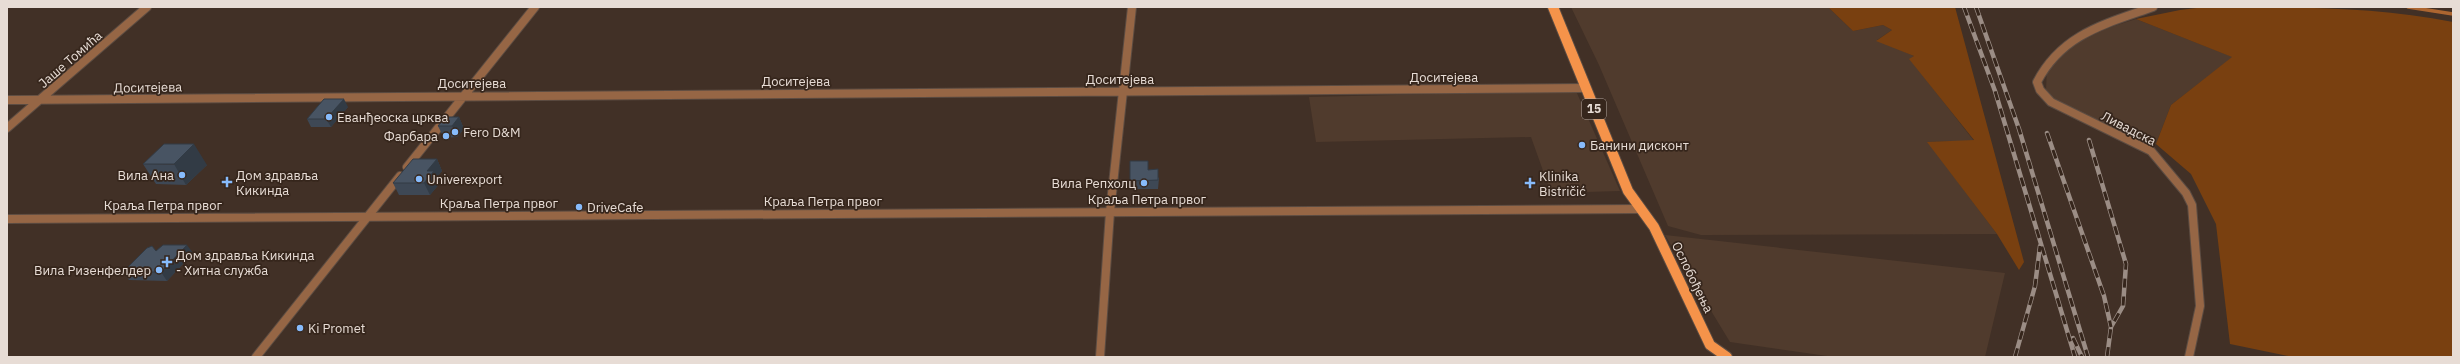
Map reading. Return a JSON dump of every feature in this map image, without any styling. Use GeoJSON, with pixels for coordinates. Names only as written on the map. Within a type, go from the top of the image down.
{"type":"FeatureCollection","features":[{"type":"Feature","properties":{"kind":"main road","name":"15"},"geometry":{"type":"LineString","coordinates":[[1553,7],[1628,191],[1640,209]]}},
{"type":"Feature","properties":{"kind":"main road","name":"Ослобођења"},"geometry":{"type":"LineString","coordinates":[[1640,209],[1654,226],[1710,345],[1725,356]]}},
{"type":"Feature","properties":{"kind":"street","name":"Јаше Томића"},"geometry":{"type":"LineString","coordinates":[[7,128],[147,7]]}},
{"type":"Feature","properties":{"kind":"street"},"geometry":{"type":"LineString","coordinates":[[256,357],[535,7]]}},
{"type":"Feature","properties":{"kind":"street"},"geometry":{"type":"LineString","coordinates":[[1100,357],[1110,212],[1132,7]]}},
{"type":"Feature","properties":{"kind":"street","name":"Ливадска"},"geometry":{"type":"LineString","coordinates":[[2153,7],[2090,29],[2063,46],[2043,66],[2037,82],[2040,90],[2051,102],[2151,151],[2186,193],[2192,205],[2200,306],[2189,357]]}},
{"type":"Feature","properties":{"kind":"street","name":"Доситејева"},"geometry":{"type":"LineString","coordinates":[[7,100],[464,95],[1586,88]]}},
{"type":"Feature","properties":{"kind":"street","name":"Краља Петра првог"},"geometry":{"type":"LineString","coordinates":[[7,219],[1640,209]]}},
{"type":"Feature","properties":{"kind":"shaded area"},"geometry":{"type":"Polygon","coordinates":[[[1571,7],[1828,7],[1853,31],[1883,25],[1892,30],[1877,40],[1914,56],[1910,59],[1974,141],[1928,142],[1997,234],[1701,235],[1668,226],[1599,65],[1571,7]]]}},
{"type":"Feature","properties":{"kind":"shaded area"},"geometry":{"type":"Polygon","coordinates":[[[1828,7],[1955,7],[2024,262],[2019,270],[1997,234],[1927,142],[1974,140],[1909,59],[1914,56],[1876,41],[1892,30],[1883,25],[1853,31],[1828,7]]]}},
{"type":"Feature","properties":{"kind":"shaded area"},"geometry":{"type":"Polygon","coordinates":[[[2205,7],[2329,8],[2391,13],[2453,22],[2453,357],[2293,357],[2230,344],[2216,224],[2191,174],[2156,144],[2171,105],[2232,57],[2136,19],[2180,10],[2205,7]]]}},
{"type":"Feature","properties":{"kind":"shaded area"},"geometry":{"type":"Polygon","coordinates":[[[2136,19],[2233,57],[2171,105],[2156,144],[2063,108],[2046,91],[2047,66],[2092,33],[2136,19]]]}},
{"type":"Feature","properties":{"kind":"shaded area"},"geometry":{"type":"Polygon","coordinates":[[[1576,91],[1620,191],[1551,193],[1531,137],[1316,142],[1309,97],[1576,91]]]}},
{"type":"Feature","properties":{"kind":"shaded area"},"geometry":{"type":"Polygon","coordinates":[[[1665,235],[2005,273],[1985,357],[1834,357],[1730,342],[1665,235]]]}},
{"type":"Feature","properties":{"kind":"building"},"geometry":{"type":"Polygon","coordinates":[[[324,99],[344,99],[326,119],[307,119],[324,99]]]}},
{"type":"Feature","properties":{"kind":"building"},"geometry":{"type":"Polygon","coordinates":[[[445,117],[459,117],[452,126],[438,126],[445,117]]]}},
{"type":"Feature","properties":{"kind":"building"},"geometry":{"type":"Polygon","coordinates":[[[164,144],[194,144],[174,164],[143,164],[164,144]]]}},
{"type":"Feature","properties":{"kind":"building"},"geometry":{"type":"Polygon","coordinates":[[[413,159],[437,159],[427,171],[434,171],[424,183],[393,183],[413,159]]]}},
{"type":"Feature","properties":{"kind":"building"},"geometry":{"type":"Polygon","coordinates":[[[1130,161],[1148,161],[1148,170],[1158,169],[1158,180],[1130,181],[1130,161]]]}},
{"type":"Feature","properties":{"kind":"building"},"geometry":{"type":"Polygon","coordinates":[[[163,245],[187,245],[161,272],[123,272],[147,248],[152,246],[156,251],[163,245]]]}},
{"type":"Feature","properties":{"kind":"waterway"},"geometry":{"type":"LineString","coordinates":[[2408,7],[2453,14]]}},
{"type":"Feature","properties":{"kind":"railway"},"geometry":{"type":"LineString","coordinates":[[1964,7],[1995,91],[2075,357]]}},
{"type":"Feature","properties":{"kind":"railway"},"geometry":{"type":"LineString","coordinates":[[1976,7],[2019,129],[2088,357]]}},
{"type":"Feature","properties":{"kind":"railway"},"geometry":{"type":"LineString","coordinates":[[2047,133],[2104,296],[2111,327]]}},
{"type":"Feature","properties":{"kind":"railway"},"geometry":{"type":"LineString","coordinates":[[2089,140],[2126,264],[2123,306],[2111,327]]}},
{"type":"Feature","properties":{"kind":"railway"},"geometry":{"type":"LineString","coordinates":[[2015,357],[2035,286],[2040,246]]}},
{"type":"Feature","properties":{"kind":"railway"},"geometry":{"type":"LineString","coordinates":[[2107,357],[2111,327]]}},
{"type":"Feature","properties":{"kind":"railway"},"geometry":{"type":"LineString","coordinates":[[2073,338],[2082,357]]}},
{"type":"Feature","properties":{"kind":"place","name":"Еванђеоска црква"},"geometry":{"type":"Point","coordinates":[329,117]}},
{"type":"Feature","properties":{"kind":"place","name":"Fero D&M"},"geometry":{"type":"Point","coordinates":[455,132]}},
{"type":"Feature","properties":{"kind":"place","name":"Фарбара"},"geometry":{"type":"Point","coordinates":[446,136]}},
{"type":"Feature","properties":{"kind":"place","name":"Банини дисконт"},"geometry":{"type":"Point","coordinates":[1582,145]}},
{"type":"Feature","properties":{"kind":"place","name":"Вила Ана"},"geometry":{"type":"Point","coordinates":[182,175]}},
{"type":"Feature","properties":{"kind":"place","name":"Univerexport"},"geometry":{"type":"Point","coordinates":[419,179]}},
{"type":"Feature","properties":{"kind":"place","name":"Дом здравља Кикинда"},"geometry":{"type":"Point","coordinates":[227,182]}},
{"type":"Feature","properties":{"kind":"place","name":"Вила Репхолц"},"geometry":{"type":"Point","coordinates":[1144,183]}},
{"type":"Feature","properties":{"kind":"place","name":"Klinika Bistričić"},"geometry":{"type":"Point","coordinates":[1530,183]}},
{"type":"Feature","properties":{"kind":"place","name":"DriveCafe"},"geometry":{"type":"Point","coordinates":[579,207]}},
{"type":"Feature","properties":{"kind":"place","name":"Дом здравља Кикинда - Хитна служба"},"geometry":{"type":"Point","coordinates":[167,262]}},
{"type":"Feature","properties":{"kind":"place","name":"Вила Ризенфелдер"},"geometry":{"type":"Point","coordinates":[159,270]}},
{"type":"Feature","properties":{"kind":"place","name":"Ki Promet"},"geometry":{"type":"Point","coordinates":[300,328]}}]}
